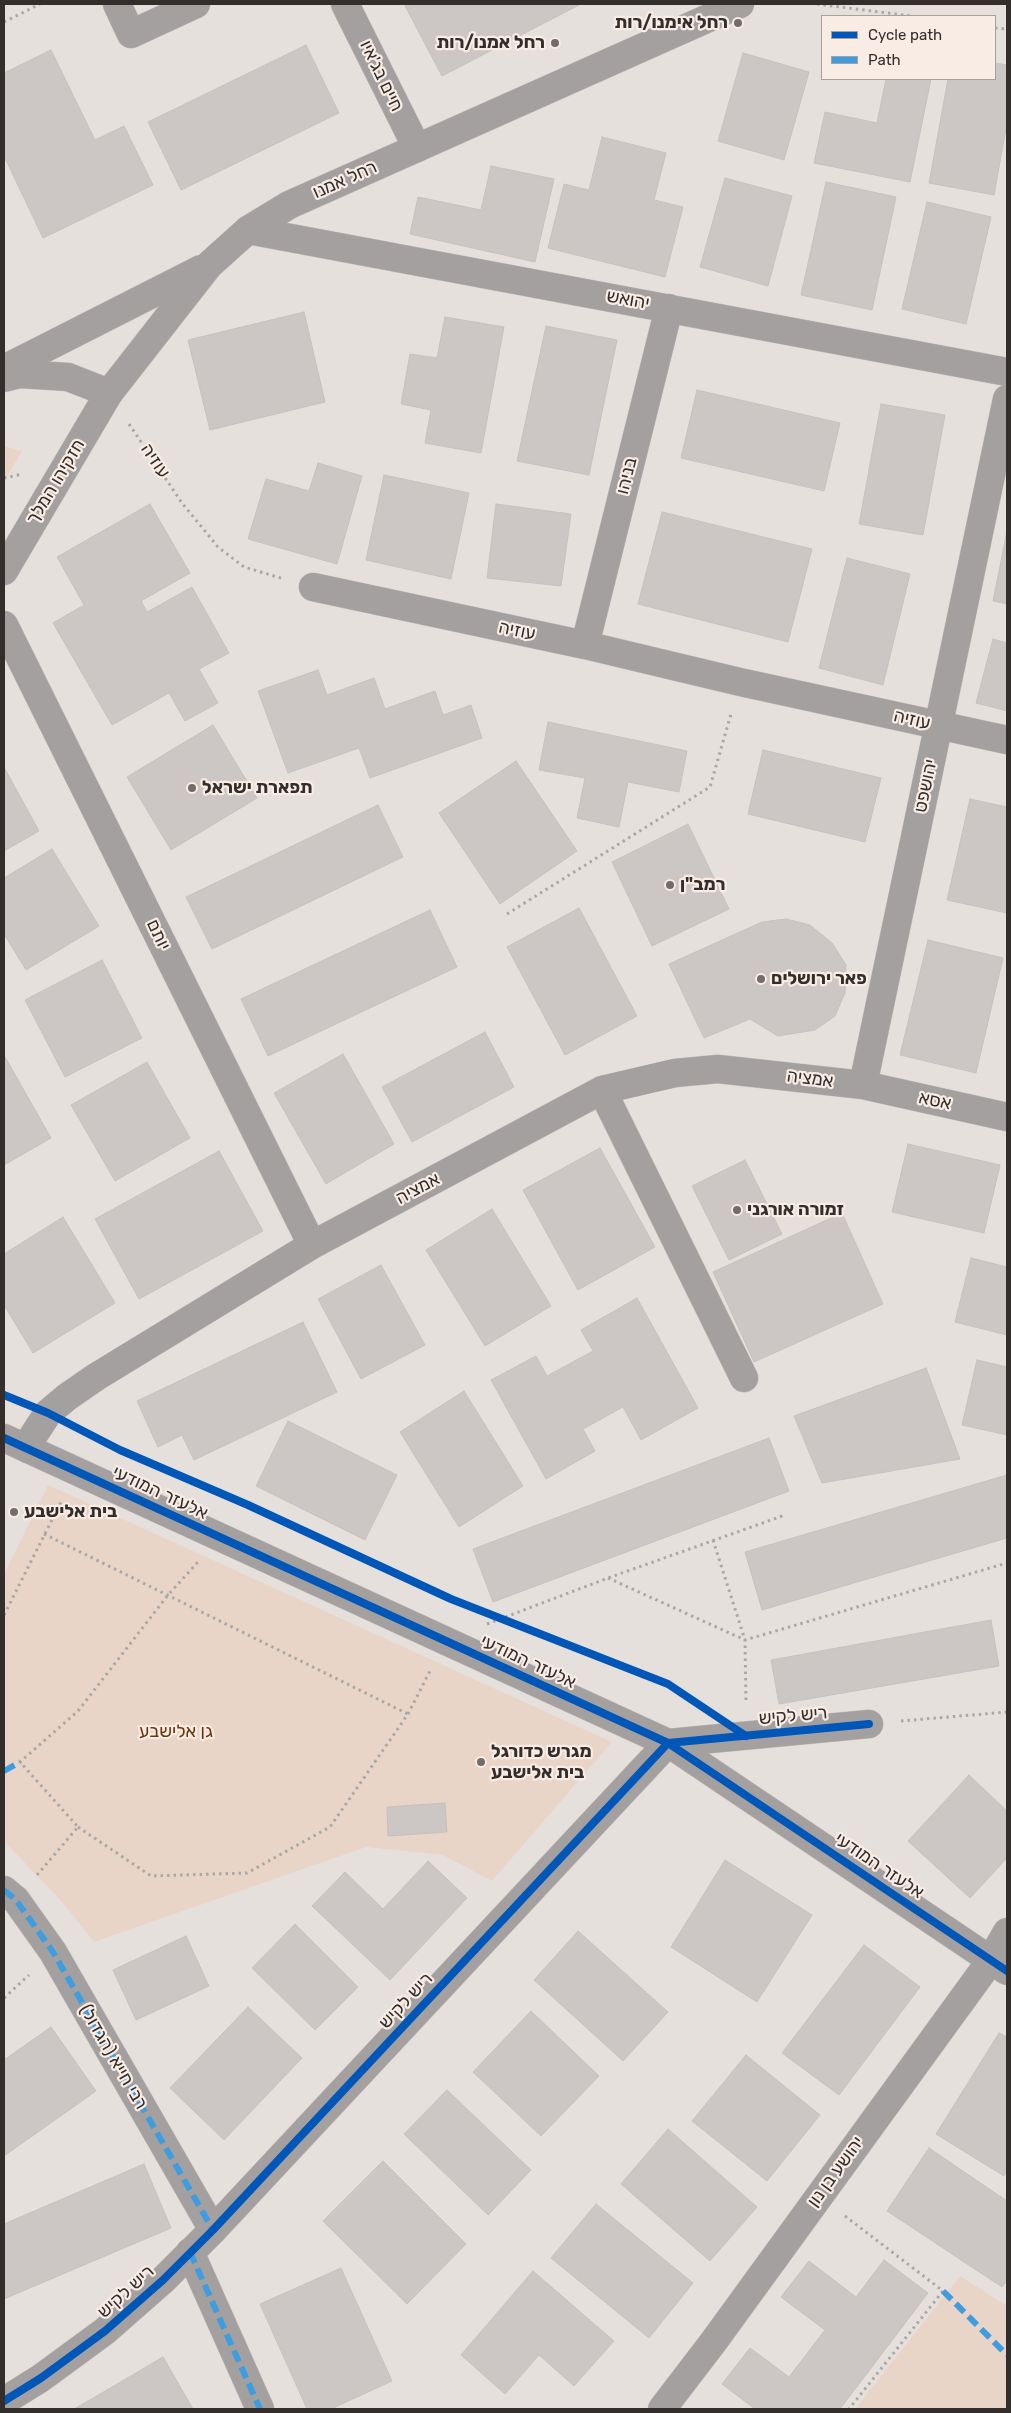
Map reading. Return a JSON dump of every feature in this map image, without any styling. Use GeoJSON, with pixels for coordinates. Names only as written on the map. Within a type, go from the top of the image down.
{"type":"FeatureCollection","features":[{"type":"Feature","properties":{"kind":"street"},"geometry":{"type":"LineString","coordinates":[[117,4],[131,34],[196,4]]}},
{"type":"Feature","properties":{"kind":"street","name":"חיים בג'איו"},"geometry":{"type":"LineString","coordinates":[[345,4],[417,148]]}},
{"type":"Feature","properties":{"kind":"street","name":"רחל אמנו"},"geometry":{"type":"LineString","coordinates":[[108,393],[210,265],[248,230],[289,205],[740,4]]}},
{"type":"Feature","properties":{"kind":"street","name":"יהואש"},"geometry":{"type":"LineString","coordinates":[[248,230],[1007,372]]}},
{"type":"Feature","properties":{"kind":"street"},"geometry":{"type":"LineString","coordinates":[[4,369],[210,265]]}},
{"type":"Feature","properties":{"kind":"street","name":"בניהו"},"geometry":{"type":"LineString","coordinates":[[585,645],[670,308]]}},
{"type":"Feature","properties":{"kind":"street"},"geometry":{"type":"LineString","coordinates":[[4,378],[20,374],[68,377],[108,393]]}},
{"type":"Feature","properties":{"kind":"street","name":"חזקיהו המלך"},"geometry":{"type":"LineString","coordinates":[[4,571],[108,393]]}},
{"type":"Feature","properties":{"kind":"street","name":"יהושפט"},"geometry":{"type":"LineString","coordinates":[[863,1085],[939,726],[998,484],[1007,399]]}},
{"type":"Feature","properties":{"kind":"street","name":"עוזיה"},"geometry":{"type":"LineString","coordinates":[[313,587],[585,645],[740,682],[1007,740]]}},
{"type":"Feature","properties":{"kind":"street","name":"יותם"},"geometry":{"type":"LineString","coordinates":[[4,625],[312,1245]]}},
{"type":"Feature","properties":{"kind":"street","name":"אמציה"},"geometry":{"type":"LineString","coordinates":[[16,1444],[33,1436],[48,1413],[67,1397],[312,1245],[602,1090],[675,1073],[718,1069],[863,1085]]}},
{"type":"Feature","properties":{"kind":"street","name":"אסא"},"geometry":{"type":"LineString","coordinates":[[863,1085],[1007,1117]]}},
{"type":"Feature","properties":{"kind":"street"},"geometry":{"type":"LineString","coordinates":[[602,1090],[744,1378]]}},
{"type":"Feature","properties":{"kind":"street","name":"אלעזר המודעי"},"geometry":{"type":"LineString","coordinates":[[16,1444],[668,1743],[999,1965]]}},
{"type":"Feature","properties":{"kind":"street","name":"ריש לקיש"},"geometry":{"type":"LineString","coordinates":[[4,2401],[41,2378],[105,2331],[163,2280],[213,2230],[668,1743],[869,1724]]}},
{"type":"Feature","properties":{"kind":"street","name":"רבי חייא (הגדול)"},"geometry":{"type":"LineString","coordinates":[[10,1895],[53,1952],[213,2230]]}},
{"type":"Feature","properties":{"kind":"street","name":"יהושע בן נון"},"geometry":{"type":"LineString","coordinates":[[662,2409],[714,2341],[819,2196],[999,1965],[1007,1932]]}},
{"type":"Feature","properties":{"kind":"street"},"geometry":{"type":"LineString","coordinates":[[190,2252],[260,2409]]}},
{"type":"Feature","properties":{"kind":"path"},"geometry":{"type":"LineString","coordinates":[[4,22],[40,4]]}},
{"type":"Feature","properties":{"kind":"path"},"geometry":{"type":"LineString","coordinates":[[817,4],[903,15]]}},
{"type":"Feature","properties":{"kind":"path"},"geometry":{"type":"LineString","coordinates":[[507,914],[710,788],[740,682]]}},
{"type":"Feature","properties":{"kind":"path"},"geometry":{"type":"LineString","coordinates":[[4,1615],[44,1534],[78,1472]]}},
{"type":"Feature","properties":{"kind":"path"},"geometry":{"type":"LineString","coordinates":[[221,1537],[168,1595],[78,1711],[20,1762],[78,1827],[151,1876],[247,1873],[330,1827],[408,1714],[446,1640],[608,1578],[785,1515]]}},
{"type":"Feature","properties":{"kind":"path"},"geometry":{"type":"LineString","coordinates":[[44,1534],[408,1714]]}},
{"type":"Feature","properties":{"kind":"path"},"geometry":{"type":"LineString","coordinates":[[713,1540],[746,1640],[746,1736]]}},
{"type":"Feature","properties":{"kind":"path"},"geometry":{"type":"LineString","coordinates":[[608,1578],[746,1640],[1007,1563]]}},
{"type":"Feature","properties":{"kind":"path"},"geometry":{"type":"LineString","coordinates":[[869,1724],[1007,1712]]}},
{"type":"Feature","properties":{"kind":"path"},"geometry":{"type":"LineString","coordinates":[[10,1895],[78,1827]]}},
{"type":"Feature","properties":{"kind":"path"},"geometry":{"type":"LineString","coordinates":[[819,2196],[943,2291],[849,2409]]}},
{"type":"Feature","properties":{"kind":"green space"},"geometry":{"type":"Polygon","coordinates":[[[4,446],[22,451],[4,482],[4,446]]]}},
{"type":"Feature","properties":{"kind":"green space","name":"גן אלישבע"},"geometry":{"type":"Polygon","coordinates":[[[48,1485],[612,1742],[492,1881],[443,1855],[366,1847],[94,1942],[63,1903],[4,1841],[4,1574],[48,1485]]]}},
{"type":"Feature","properties":{"kind":"green space"},"geometry":{"type":"Polygon","coordinates":[[[960,2276],[1007,2306],[1007,2409],[855,2409],[960,2276]]]}},
{"type":"Feature","properties":{"kind":"building"},"geometry":{"type":"Polygon","coordinates":[[[404,4],[581,4],[442,76],[404,4]]]}},
{"type":"Feature","properties":{"kind":"building"},"geometry":{"type":"Polygon","coordinates":[[[306,45],[339,113],[181,190],[148,122],[306,45]]]}},
{"type":"Feature","properties":{"kind":"building"},"geometry":{"type":"Polygon","coordinates":[[[51,50],[95,140],[124,126],[153,185],[43,238],[4,156],[4,73],[51,50]]]}},
{"type":"Feature","properties":{"kind":"building"},"geometry":{"type":"Polygon","coordinates":[[[743,53],[809,72],[784,160],[718,141],[743,53]]]}},
{"type":"Feature","properties":{"kind":"building"},"geometry":{"type":"Polygon","coordinates":[[[996,63],[1007,65],[1007,123],[994,195],[929,183],[948,80],[996,80],[996,63]]]}},
{"type":"Feature","properties":{"kind":"building"},"geometry":{"type":"Polygon","coordinates":[[[886,80],[931,80],[910,182],[814,163],[825,112],[877,123],[886,80]]]}},
{"type":"Feature","properties":{"kind":"building"},"geometry":{"type":"Polygon","coordinates":[[[602,137],[666,153],[654,200],[683,207],[665,277],[548,248],[564,184],[589,190],[602,137]]]}},
{"type":"Feature","properties":{"kind":"building"},"geometry":{"type":"Polygon","coordinates":[[[491,166],[554,179],[535,262],[410,234],[418,197],[481,210],[491,166]]]}},
{"type":"Feature","properties":{"kind":"building"},"geometry":{"type":"Polygon","coordinates":[[[725,178],[792,196],[768,286],[700,267],[725,178]]]}},
{"type":"Feature","properties":{"kind":"building"},"geometry":{"type":"Polygon","coordinates":[[[826,182],[896,197],[872,310],[801,295],[826,182]]]}},
{"type":"Feature","properties":{"kind":"building"},"geometry":{"type":"Polygon","coordinates":[[[927,202],[991,217],[966,324],[902,309],[927,202]]]}},
{"type":"Feature","properties":{"kind":"building"},"geometry":{"type":"Polygon","coordinates":[[[304,312],[325,402],[210,430],[188,340],[304,312]]]}},
{"type":"Feature","properties":{"kind":"building"},"geometry":{"type":"Polygon","coordinates":[[[445,317],[504,327],[481,453],[425,443],[431,410],[401,404],[410,354],[437,358],[445,317]]]}},
{"type":"Feature","properties":{"kind":"building"},"geometry":{"type":"Polygon","coordinates":[[[546,326],[617,340],[589,475],[517,461],[546,326]]]}},
{"type":"Feature","properties":{"kind":"building"},"geometry":{"type":"Polygon","coordinates":[[[697,390],[840,423],[824,491],[681,458],[697,390]]]}},
{"type":"Feature","properties":{"kind":"building"},"geometry":{"type":"Polygon","coordinates":[[[881,404],[945,415],[923,535],[859,524],[881,404]]]}},
{"type":"Feature","properties":{"kind":"building"},"geometry":{"type":"Polygon","coordinates":[[[318,463],[362,476],[337,564],[248,539],[266,479],[309,491],[318,463]]]}},
{"type":"Feature","properties":{"kind":"building"},"geometry":{"type":"Polygon","coordinates":[[[384,475],[469,493],[451,579],[366,560],[384,475]]]}},
{"type":"Feature","properties":{"kind":"building"},"geometry":{"type":"Polygon","coordinates":[[[150,504],[190,573],[141,601],[147,612],[192,587],[229,653],[199,669],[218,703],[185,721],[169,693],[112,725],[53,623],[84,605],[57,557],[150,504]]]}},
{"type":"Feature","properties":{"kind":"building"},"geometry":{"type":"Polygon","coordinates":[[[496,504],[571,514],[561,586],[487,578],[496,504]]]}},
{"type":"Feature","properties":{"kind":"building"},"geometry":{"type":"Polygon","coordinates":[[[662,512],[812,549],[788,642],[638,604],[662,512]]]}},
{"type":"Feature","properties":{"kind":"building"},"geometry":{"type":"Polygon","coordinates":[[[1007,531],[1007,604],[993,601],[1007,531]]]}},
{"type":"Feature","properties":{"kind":"building"},"geometry":{"type":"Polygon","coordinates":[[[847,558],[910,574],[883,685],[819,668],[847,558]]]}},
{"type":"Feature","properties":{"kind":"building"},"geometry":{"type":"Polygon","coordinates":[[[993,639],[1007,643],[1007,711],[976,703],[993,639]]]}},
{"type":"Feature","properties":{"kind":"building"},"geometry":{"type":"Polygon","coordinates":[[[318,670],[327,695],[374,678],[385,709],[435,691],[443,715],[471,705],[482,738],[370,778],[359,748],[288,773],[258,691],[318,670]]]}},
{"type":"Feature","properties":{"kind":"building"},"geometry":{"type":"Polygon","coordinates":[[[548,722],[687,751],[679,792],[628,782],[619,827],[577,818],[585,778],[539,770],[548,722]]]}},
{"type":"Feature","properties":{"kind":"building","name":"תפארת ישראל"},"geometry":{"type":"Polygon","coordinates":[[[213,725],[257,798],[171,850],[127,777],[213,725]]]}},
{"type":"Feature","properties":{"kind":"building"},"geometry":{"type":"Polygon","coordinates":[[[763,750],[881,778],[865,842],[748,814],[763,750]]]}},
{"type":"Feature","properties":{"kind":"building"},"geometry":{"type":"Polygon","coordinates":[[[516,761],[577,851],[500,904],[439,813],[516,761]]]}},
{"type":"Feature","properties":{"kind":"building"},"geometry":{"type":"Polygon","coordinates":[[[4,767],[39,831],[4,851],[4,767]]]}},
{"type":"Feature","properties":{"kind":"building"},"geometry":{"type":"Polygon","coordinates":[[[970,799],[1007,807],[1007,913],[947,900],[970,799]]]}},
{"type":"Feature","properties":{"kind":"building"},"geometry":{"type":"Polygon","coordinates":[[[378,805],[403,857],[212,949],[186,897],[378,805]]]}},
{"type":"Feature","properties":{"kind":"building","name":"רמב\"ן"},"geometry":{"type":"Polygon","coordinates":[[[688,824],[729,909],[652,946],[612,862],[688,824]]]}},
{"type":"Feature","properties":{"kind":"building"},"geometry":{"type":"Polygon","coordinates":[[[52,849],[99,926],[26,970],[4,934],[4,878],[52,849]]]}},
{"type":"Feature","properties":{"kind":"building"},"geometry":{"type":"Polygon","coordinates":[[[579,908],[637,1016],[565,1055],[507,947],[579,908]]]}},
{"type":"Feature","properties":{"kind":"building"},"geometry":{"type":"Polygon","coordinates":[[[430,910],[457,967],[268,1056],[241,999],[430,910]]]}},
{"type":"Feature","properties":{"kind":"building","name":"פאר ירושלים"},"geometry":{"type":"Polygon","coordinates":[[[786,919],[810,925],[832,943],[846,965],[845,993],[835,1016],[815,1030],[778,1036],[750,1019],[704,1038],[669,964],[762,922],[786,919]]]}},
{"type":"Feature","properties":{"kind":"building"},"geometry":{"type":"Polygon","coordinates":[[[928,940],[1003,958],[976,1073],[900,1055],[928,940]]]}},
{"type":"Feature","properties":{"kind":"building"},"geometry":{"type":"Polygon","coordinates":[[[102,960],[142,1038],[65,1077],[25,1000],[102,960]]]}},
{"type":"Feature","properties":{"kind":"building"},"geometry":{"type":"Polygon","coordinates":[[[485,1032],[514,1087],[412,1142],[382,1087],[485,1032]]]}},
{"type":"Feature","properties":{"kind":"building"},"geometry":{"type":"Polygon","coordinates":[[[343,1054],[394,1144],[326,1184],[274,1093],[343,1054]]]}},
{"type":"Feature","properties":{"kind":"building"},"geometry":{"type":"Polygon","coordinates":[[[4,1055],[51,1138],[4,1165],[4,1055]]]}},
{"type":"Feature","properties":{"kind":"building"},"geometry":{"type":"Polygon","coordinates":[[[147,1062],[190,1138],[115,1181],[71,1105],[147,1062]]]}},
{"type":"Feature","properties":{"kind":"building"},"geometry":{"type":"Polygon","coordinates":[[[908,1144],[1000,1165],[984,1233],[892,1212],[908,1144]]]}},
{"type":"Feature","properties":{"kind":"building"},"geometry":{"type":"Polygon","coordinates":[[[600,1148],[655,1247],[578,1290],[523,1190],[600,1148]]]}},
{"type":"Feature","properties":{"kind":"building"},"geometry":{"type":"Polygon","coordinates":[[[219,1151],[263,1231],[139,1299],[95,1219],[219,1151]]]}},
{"type":"Feature","properties":{"kind":"building","name":"זמורה אורגני"},"geometry":{"type":"Polygon","coordinates":[[[745,1160],[782,1234],[729,1260],[692,1186],[745,1160]]]}},
{"type":"Feature","properties":{"kind":"building"},"geometry":{"type":"Polygon","coordinates":[[[492,1209],[551,1306],[485,1346],[426,1250],[492,1209]]]}},
{"type":"Feature","properties":{"kind":"building"},"geometry":{"type":"Polygon","coordinates":[[[842,1213],[883,1304],[754,1362],[713,1272],[842,1213]]]}},
{"type":"Feature","properties":{"kind":"building"},"geometry":{"type":"Polygon","coordinates":[[[63,1217],[115,1303],[33,1353],[4,1305],[4,1254],[63,1217]]]}},
{"type":"Feature","properties":{"kind":"building"},"geometry":{"type":"Polygon","coordinates":[[[971,1258],[1007,1267],[1007,1335],[955,1322],[971,1258]]]}},
{"type":"Feature","properties":{"kind":"building"},"geometry":{"type":"Polygon","coordinates":[[[381,1265],[425,1345],[361,1379],[318,1299],[381,1265]]]}},
{"type":"Feature","properties":{"kind":"building"},"geometry":{"type":"Polygon","coordinates":[[[637,1298],[698,1408],[641,1440],[623,1407],[583,1429],[595,1451],[546,1479],[491,1380],[536,1356],[547,1376],[593,1351],[581,1330],[637,1298]]]}},
{"type":"Feature","properties":{"kind":"building"},"geometry":{"type":"Polygon","coordinates":[[[303,1322],[337,1392],[194,1460],[182,1435],[158,1447],[137,1401],[303,1322]]]}},
{"type":"Feature","properties":{"kind":"building"},"geometry":{"type":"Polygon","coordinates":[[[977,1360],[1007,1367],[1007,1435],[962,1425],[977,1360]]]}},
{"type":"Feature","properties":{"kind":"building"},"geometry":{"type":"Polygon","coordinates":[[[926,1368],[960,1459],[822,1483],[794,1416],[926,1368]]]}},
{"type":"Feature","properties":{"kind":"building"},"geometry":{"type":"Polygon","coordinates":[[[464,1391],[523,1486],[459,1527],[400,1432],[464,1391]]]}},
{"type":"Feature","properties":{"kind":"building"},"geometry":{"type":"Polygon","coordinates":[[[288,1421],[397,1475],[365,1540],[256,1486],[288,1421]]]}},
{"type":"Feature","properties":{"kind":"building"},"geometry":{"type":"Polygon","coordinates":[[[769,1438],[789,1491],[493,1602],[473,1549],[769,1438]]]}},
{"type":"Feature","properties":{"kind":"building"},"geometry":{"type":"Polygon","coordinates":[[[1007,1475],[1007,1538],[762,1610],[745,1552],[1007,1475]]]}},
{"type":"Feature","properties":{"kind":"building"},"geometry":{"type":"Polygon","coordinates":[[[991,1620],[999,1666],[779,1704],[771,1660],[991,1620]]]}},
{"type":"Feature","properties":{"kind":"building"},"geometry":{"type":"Polygon","coordinates":[[[969,1775],[1007,1811],[1007,1858],[970,1898],[908,1841],[969,1775]]]}},
{"type":"Feature","properties":{"kind":"building"},"geometry":{"type":"Polygon","coordinates":[[[445,1803],[447,1832],[388,1836],[387,1807],[445,1803]]]}},
{"type":"Feature","properties":{"kind":"building"},"geometry":{"type":"Polygon","coordinates":[[[725,1860],[812,1915],[757,2002],[671,1947],[725,1860]]]}},
{"type":"Feature","properties":{"kind":"building"},"geometry":{"type":"Polygon","coordinates":[[[428,1861],[467,1898],[390,1980],[312,1906],[345,1872],[383,1909],[428,1861]]]}},
{"type":"Feature","properties":{"kind":"building"},"geometry":{"type":"Polygon","coordinates":[[[295,1924],[358,1987],[315,2030],[252,1968],[295,1924]]]}},
{"type":"Feature","properties":{"kind":"building"},"geometry":{"type":"Polygon","coordinates":[[[578,1931],[668,2012],[623,2061],[534,1980],[578,1931]]]}},
{"type":"Feature","properties":{"kind":"building"},"geometry":{"type":"Polygon","coordinates":[[[186,1936],[209,1986],[136,2020],[113,1970],[186,1936]]]}},
{"type":"Feature","properties":{"kind":"building"},"geometry":{"type":"Polygon","coordinates":[[[864,1945],[920,1987],[839,2095],[782,2053],[864,1945]]]}},
{"type":"Feature","properties":{"kind":"building"},"geometry":{"type":"Polygon","coordinates":[[[248,2007],[302,2058],[224,2140],[170,2088],[248,2007]]]}},
{"type":"Feature","properties":{"kind":"building"},"geometry":{"type":"Polygon","coordinates":[[[531,2011],[599,2076],[541,2136],[473,2072],[531,2011]]]}},
{"type":"Feature","properties":{"kind":"building"},"geometry":{"type":"Polygon","coordinates":[[[51,2027],[96,2091],[4,2156],[4,2060],[51,2027]]]}},
{"type":"Feature","properties":{"kind":"building"},"geometry":{"type":"Polygon","coordinates":[[[999,2033],[1007,2037],[1007,2171],[1004,2176],[936,2134],[999,2033]]]}},
{"type":"Feature","properties":{"kind":"building"},"geometry":{"type":"Polygon","coordinates":[[[746,2055],[820,2115],[767,2181],[692,2121],[746,2055]]]}},
{"type":"Feature","properties":{"kind":"building"},"geometry":{"type":"Polygon","coordinates":[[[447,2090],[531,2170],[488,2215],[404,2134],[447,2090]]]}},
{"type":"Feature","properties":{"kind":"building"},"geometry":{"type":"Polygon","coordinates":[[[668,2129],[757,2207],[710,2261],[621,2184],[668,2129]]]}},
{"type":"Feature","properties":{"kind":"building"},"geometry":{"type":"Polygon","coordinates":[[[929,2148],[1007,2201],[1007,2280],[1002,2287],[887,2211],[929,2148]]]}},
{"type":"Feature","properties":{"kind":"building"},"geometry":{"type":"Polygon","coordinates":[[[383,2161],[466,2244],[407,2304],[323,2221],[383,2161]]]}},
{"type":"Feature","properties":{"kind":"building"},"geometry":{"type":"Polygon","coordinates":[[[144,2164],[171,2228],[4,2299],[4,2224],[144,2164]]]}},
{"type":"Feature","properties":{"kind":"building"},"geometry":{"type":"Polygon","coordinates":[[[596,2204],[693,2283],[649,2338],[551,2258],[596,2204]]]}},
{"type":"Feature","properties":{"kind":"building"},"geometry":{"type":"Polygon","coordinates":[[[884,2260],[928,2293],[840,2409],[755,2409],[722,2384],[750,2348],[789,2377],[825,2330],[781,2297],[809,2261],[856,2297],[884,2260]]]}},
{"type":"Feature","properties":{"kind":"building"},"geometry":{"type":"Polygon","coordinates":[[[341,2268],[392,2381],[331,2409],[307,2409],[260,2304],[341,2268]]]}},
{"type":"Feature","properties":{"kind":"building"},"geometry":{"type":"Polygon","coordinates":[[[533,2271],[614,2341],[574,2386],[539,2355],[505,2394],[461,2355],[533,2271]]]}},
{"type":"Feature","properties":{"kind":"building"},"geometry":{"type":"Polygon","coordinates":[[[163,2357],[193,2409],[74,2409],[95,2397],[163,2357]]]}},
{"type":"Feature","properties":{"kind":"marked path"},"geometry":{"type":"LineString","coordinates":[[4,1771],[20,1762]]}},
{"type":"Feature","properties":{"kind":"marked path"},"geometry":{"type":"LineString","coordinates":[[4,1890],[16,1900],[53,1952],[213,2230]]}},
{"type":"Feature","properties":{"kind":"marked path"},"geometry":{"type":"LineString","coordinates":[[190,2252],[260,2409]]}},
{"type":"Feature","properties":{"kind":"marked path"},"geometry":{"type":"LineString","coordinates":[[943,2291],[1007,2355]]}},
{"type":"Feature","properties":{"kind":"cycle path"},"geometry":{"type":"LineString","coordinates":[[4,1395],[48,1413],[120,1450],[248,1505],[451,1599],[668,1684],[746,1736]]}},
{"type":"Feature","properties":{"kind":"cycle path"},"geometry":{"type":"LineString","coordinates":[[4,1438],[668,1743],[1007,1971]]}},
{"type":"Feature","properties":{"kind":"cycle path"},"geometry":{"type":"LineString","coordinates":[[4,2401],[41,2378],[105,2331],[163,2280],[213,2230],[668,1743],[869,1724]]}},
{"type":"Feature","properties":{"kind":"place","name":"רחל אימנו/רות"},"geometry":{"type":"Point","coordinates":[738,23]}},
{"type":"Feature","properties":{"kind":"place","name":"רחל אמנו/רות"},"geometry":{"type":"Point","coordinates":[555,43]}},
{"type":"Feature","properties":{"kind":"place","name":"תפארת ישראל"},"geometry":{"type":"Point","coordinates":[192,788]}},
{"type":"Feature","properties":{"kind":"place","name":"רמב\"ן"},"geometry":{"type":"Point","coordinates":[670,885]}},
{"type":"Feature","properties":{"kind":"place","name":"פאר ירושלים"},"geometry":{"type":"Point","coordinates":[761,979]}},
{"type":"Feature","properties":{"kind":"place","name":"זמורה אורגני"},"geometry":{"type":"Point","coordinates":[737,1210]}},
{"type":"Feature","properties":{"kind":"place","name":"בית אלישבע"},"geometry":{"type":"Point","coordinates":[14,1512]}},
{"type":"Feature","properties":{"kind":"place","name":"מגרש כדורגל בית אלישבע"},"geometry":{"type":"Point","coordinates":[481,1762]}}]}
